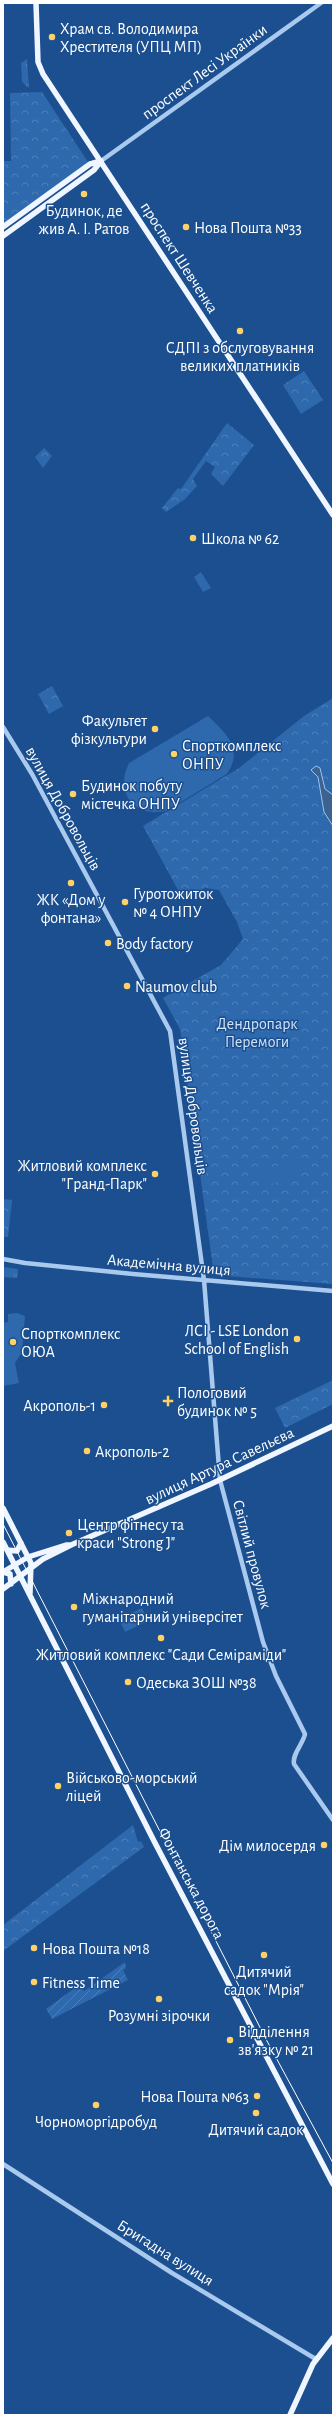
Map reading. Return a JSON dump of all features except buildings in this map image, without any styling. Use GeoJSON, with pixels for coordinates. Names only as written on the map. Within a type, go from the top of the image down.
{"type":"FeatureCollection","features":[{"type":"Feature","properties":{"kind":"main road","name":"проспект Шевченка"},"geometry":{"type":"LineString","coordinates":[[36,3],[40,69],[333,515]]}},
{"type":"Feature","properties":{"kind":"main road","name":"проспект Лесі Українки"},"geometry":{"type":"LineString","coordinates":[[3,227],[90,164],[101,161]]}},
{"type":"Feature","properties":{"kind":"main road","name":"проспект Лесі Українки"},"geometry":{"type":"LineString","coordinates":[[3,236],[94,170],[101,161]]}},
{"type":"Feature","properties":{"kind":"main road","name":"вулиця Артура Савельєва"},"geometry":{"type":"LineString","coordinates":[[3,1589],[32,1569],[43,1559],[71,1545],[220,1480],[333,1426]]}},
{"type":"Feature","properties":{"kind":"main road"},"geometry":{"type":"LineString","coordinates":[[3,1508],[28,1557],[32,1569],[30,1593]]}},
{"type":"Feature","properties":{"kind":"main road"},"geometry":{"type":"LineString","coordinates":[[3,1542],[14,1564]]}},
{"type":"Feature","properties":{"kind":"main road"},"geometry":{"type":"LineString","coordinates":[[7,1550],[17,1551],[20,1543]]}},
{"type":"Feature","properties":{"kind":"main road","name":"вулиця Артура Савельєва"},"geometry":{"type":"LineString","coordinates":[[3,1572],[14,1564],[28,1557],[66,1545],[71,1545]]}},
{"type":"Feature","properties":{"kind":"main road","name":"Фонтанська дорога"},"geometry":{"type":"LineString","coordinates":[[14,1564],[30,1593],[156,1845],[333,2184]]}},
{"type":"Feature","properties":{"kind":"main road"},"geometry":{"type":"LineString","coordinates":[[3,1572],[12,1577],[11,1584]]}},
{"type":"Feature","properties":{"kind":"main road"},"geometry":{"type":"LineString","coordinates":[[290,2415],[318,2358],[333,2338]]}},
{"type":"Feature","properties":{"kind":"street","name":"проспект Лесі Українки"},"geometry":{"type":"LineString","coordinates":[[101,161],[321,3]]}},
{"type":"Feature","properties":{"kind":"street","name":"вулиця Добровольців"},"geometry":{"type":"LineString","coordinates":[[3,728],[35,781],[170,1031],[204,1280],[220,1480]]}},
{"type":"Feature","properties":{"kind":"street","name":"Академічна вулиця"},"geometry":{"type":"LineString","coordinates":[[3,1259],[25,1263],[333,1291]]}},
{"type":"Feature","properties":{"kind":"street","name":"Світлий провулок"},"geometry":{"type":"LineString","coordinates":[[220,1480],[262,1635],[274,1672],[305,1734],[293,1762],[333,1820]]}},
{"type":"Feature","properties":{"kind":"street","name":"Бригадна вулиця"},"geometry":{"type":"LineString","coordinates":[[3,2164],[172,2273],[314,2358],[318,2358]]}},
{"type":"Feature","properties":{"kind":"green space"},"geometry":{"type":"Polygon","coordinates":[[[27,59],[29,88],[22,82],[21,63],[27,59]]]}},
{"type":"Feature","properties":{"kind":"green space"},"geometry":{"type":"Polygon","coordinates":[[[42,92],[88,162],[3,224],[3,161],[11,161],[10,93],[42,92]]]}},
{"type":"Feature","properties":{"kind":"green space"},"geometry":{"type":"Polygon","coordinates":[[[304,371],[323,400],[301,414],[283,385],[304,371]]]}},
{"type":"Feature","properties":{"kind":"green space"},"geometry":{"type":"Polygon","coordinates":[[[227,423],[254,445],[223,486],[211,474],[215,467],[206,461],[193,479],[197,486],[185,499],[166,512],[162,508],[178,488],[181,489],[227,423]]]}},
{"type":"Feature","properties":{"kind":"green space"},"geometry":{"type":"Polygon","coordinates":[[[44,448],[52,456],[43,468],[35,457],[44,448]]]}},
{"type":"Feature","properties":{"kind":"green space"},"geometry":{"type":"Polygon","coordinates":[[[201,572],[211,588],[203,592],[194,577],[201,572]]]}},
{"type":"Feature","properties":{"kind":"green space"},"geometry":{"type":"Polygon","coordinates":[[[52,686],[63,706],[49,714],[38,694],[52,686]]]}},
{"type":"Feature","properties":{"kind":"green space","name":"Дендропарк Перемоги"},"geometry":{"type":"Polygon","coordinates":[[[333,698],[333,1284],[214,1275],[180,1029],[163,998],[221,965],[243,939],[237,922],[219,890],[205,888],[183,899],[143,826],[239,768],[304,716],[333,698]]]}},
{"type":"Feature","properties":{"kind":"green space"},"geometry":{"type":"Polygon","coordinates":[[[208,716],[231,742],[234,757],[227,774],[166,811],[145,811],[136,807],[126,793],[124,784],[125,774],[129,763],[208,716]]]}},
{"type":"Feature","properties":{"kind":"green space"},"geometry":{"type":"Polygon","coordinates":[[[293,1154],[301,1170],[292,1175],[284,1158],[293,1154]]]}},
{"type":"Feature","properties":{"kind":"green space"},"geometry":{"type":"Polygon","coordinates":[[[284,1163],[290,1176],[265,1187],[259,1175],[284,1163]]]}},
{"type":"Feature","properties":{"kind":"green space"},"geometry":{"type":"Polygon","coordinates":[[[3,1199],[12,1200],[8,1237],[3,1237],[3,1199]]]}},
{"type":"Feature","properties":{"kind":"green space"},"geometry":{"type":"Polygon","coordinates":[[[3,1267],[18,1269],[17,1278],[3,1277],[3,1267]]]}},
{"type":"Feature","properties":{"kind":"green space","name":"Спорткомплекс ОЮА"},"geometry":{"type":"Polygon","coordinates":[[[17,1313],[25,1316],[22,1352],[15,1363],[19,1383],[3,1386],[3,1323],[8,1322],[8,1314],[17,1313]]]}},
{"type":"Feature","properties":{"kind":"green space"},"geometry":{"type":"Polygon","coordinates":[[[333,1380],[333,1404],[285,1428],[275,1408],[333,1380]]]}},
{"type":"Feature","properties":{"kind":"green space"},"geometry":{"type":"Polygon","coordinates":[[[142,1608],[148,1621],[125,1632],[119,1619],[142,1608]]]}},
{"type":"Feature","properties":{"kind":"green space"},"geometry":{"type":"Polygon","coordinates":[[[133,1825],[138,1842],[141,1841],[144,1847],[3,1951],[3,1925],[133,1825]]]}},
{"type":"Feature","properties":{"kind":"green space"},"geometry":{"type":"Polygon","coordinates":[[[125,1962],[126,1968],[123,1970],[128,1980],[52,2019],[46,2009],[79,1985],[84,1991],[125,1962]]]}},
{"type":"Feature","properties":{"kind":"shaded area"},"geometry":{"type":"Polygon","coordinates":[[[316,766],[320,768],[325,789],[333,795],[333,826],[324,812],[318,777],[311,770],[316,766]]]}},
{"type":"Feature","properties":{"kind":"tram line"},"geometry":{"type":"LineString","coordinates":[[3,1524],[267,2041],[333,2163]]}},
{"type":"Feature","properties":{"kind":"place","name":"Храм св. Володимира Хрестителя (УПЦ МП)"},"geometry":{"type":"Point","coordinates":[52,37]}},
{"type":"Feature","properties":{"kind":"place","name":"Будинок, де жив А. І. Ратов"},"geometry":{"type":"Point","coordinates":[84,194]}},
{"type":"Feature","properties":{"kind":"place","name":"Нова Пошта №33"},"geometry":{"type":"Point","coordinates":[186,227]}},
{"type":"Feature","properties":{"kind":"place","name":"СДПІ з обслуговування великих платників"},"geometry":{"type":"Point","coordinates":[240,331]}},
{"type":"Feature","properties":{"kind":"place","name":"Школа № 62"},"geometry":{"type":"Point","coordinates":[193,538]}},
{"type":"Feature","properties":{"kind":"place","name":"Факультет фізкультури"},"geometry":{"type":"Point","coordinates":[155,729]}},
{"type":"Feature","properties":{"kind":"place","name":"Спорткомплекс ОНПУ"},"geometry":{"type":"Point","coordinates":[174,754]}},
{"type":"Feature","properties":{"kind":"place","name":"Будинок побуту містечка ОНПУ"},"geometry":{"type":"Point","coordinates":[73,794]}},
{"type":"Feature","properties":{"kind":"place","name":"ЖК «Дом у фонтана»"},"geometry":{"type":"Point","coordinates":[71,883]}},
{"type":"Feature","properties":{"kind":"place","name":"Гуротожиток № 4 ОНПУ"},"geometry":{"type":"Point","coordinates":[125,902]}},
{"type":"Feature","properties":{"kind":"place","name":"Body factory"},"geometry":{"type":"Point","coordinates":[108,943]}},
{"type":"Feature","properties":{"kind":"place","name":"Naumov club"},"geometry":{"type":"Point","coordinates":[127,986]}},
{"type":"Feature","properties":{"kind":"place","name":"Житловий комплекс \"Гранд-Парк\""},"geometry":{"type":"Point","coordinates":[155,1174]}},
{"type":"Feature","properties":{"kind":"place","name":"ЛСІ - LSE London School of English"},"geometry":{"type":"Point","coordinates":[297,1339]}},
{"type":"Feature","properties":{"kind":"place","name":"Спорткомплекс ОЮА"},"geometry":{"type":"Point","coordinates":[13,1342]}},
{"type":"Feature","properties":{"kind":"place","name":"Пологовий будинок № 5"},"geometry":{"type":"Point","coordinates":[168,1401]}},
{"type":"Feature","properties":{"kind":"place","name":"Акрополь-1"},"geometry":{"type":"Point","coordinates":[104,1405]}},
{"type":"Feature","properties":{"kind":"place","name":"Акрополь-2"},"geometry":{"type":"Point","coordinates":[87,1451]}},
{"type":"Feature","properties":{"kind":"place","name":"Центр фітнесу та краси \"Strong J\""},"geometry":{"type":"Point","coordinates":[69,1533]}},
{"type":"Feature","properties":{"kind":"place","name":"Міжнародний гуманітарний універсітет"},"geometry":{"type":"Point","coordinates":[74,1607]}},
{"type":"Feature","properties":{"kind":"place","name":"Житловий комплекс \"Сади Семіраміди\""},"geometry":{"type":"Point","coordinates":[161,1638]}},
{"type":"Feature","properties":{"kind":"place","name":"Одеська ЗОШ №38"},"geometry":{"type":"Point","coordinates":[128,1682]}},
{"type":"Feature","properties":{"kind":"place","name":"Військово-морський ліцей"},"geometry":{"type":"Point","coordinates":[58,1786]}},
{"type":"Feature","properties":{"kind":"place","name":"Дім милосердя"},"geometry":{"type":"Point","coordinates":[324,1845]}},
{"type":"Feature","properties":{"kind":"place","name":"Нова Пошта №18"},"geometry":{"type":"Point","coordinates":[34,1948]}},
{"type":"Feature","properties":{"kind":"place","name":"Дитячий садок \"Мрія\""},"geometry":{"type":"Point","coordinates":[264,1955]}},
{"type":"Feature","properties":{"kind":"place","name":"Fitness Time"},"geometry":{"type":"Point","coordinates":[34,1982]}},
{"type":"Feature","properties":{"kind":"place","name":"Розумні зірочки"},"geometry":{"type":"Point","coordinates":[159,1999]}},
{"type":"Feature","properties":{"kind":"place","name":"Відділення зв'язку № 21"},"geometry":{"type":"Point","coordinates":[230,2040]}},
{"type":"Feature","properties":{"kind":"place","name":"Нова Пошта №63"},"geometry":{"type":"Point","coordinates":[257,2096]}},
{"type":"Feature","properties":{"kind":"place","name":"Чорноморгідробуд"},"geometry":{"type":"Point","coordinates":[96,2105]}},
{"type":"Feature","properties":{"kind":"place","name":"Дитячий садок"},"geometry":{"type":"Point","coordinates":[256,2113]}}]}
